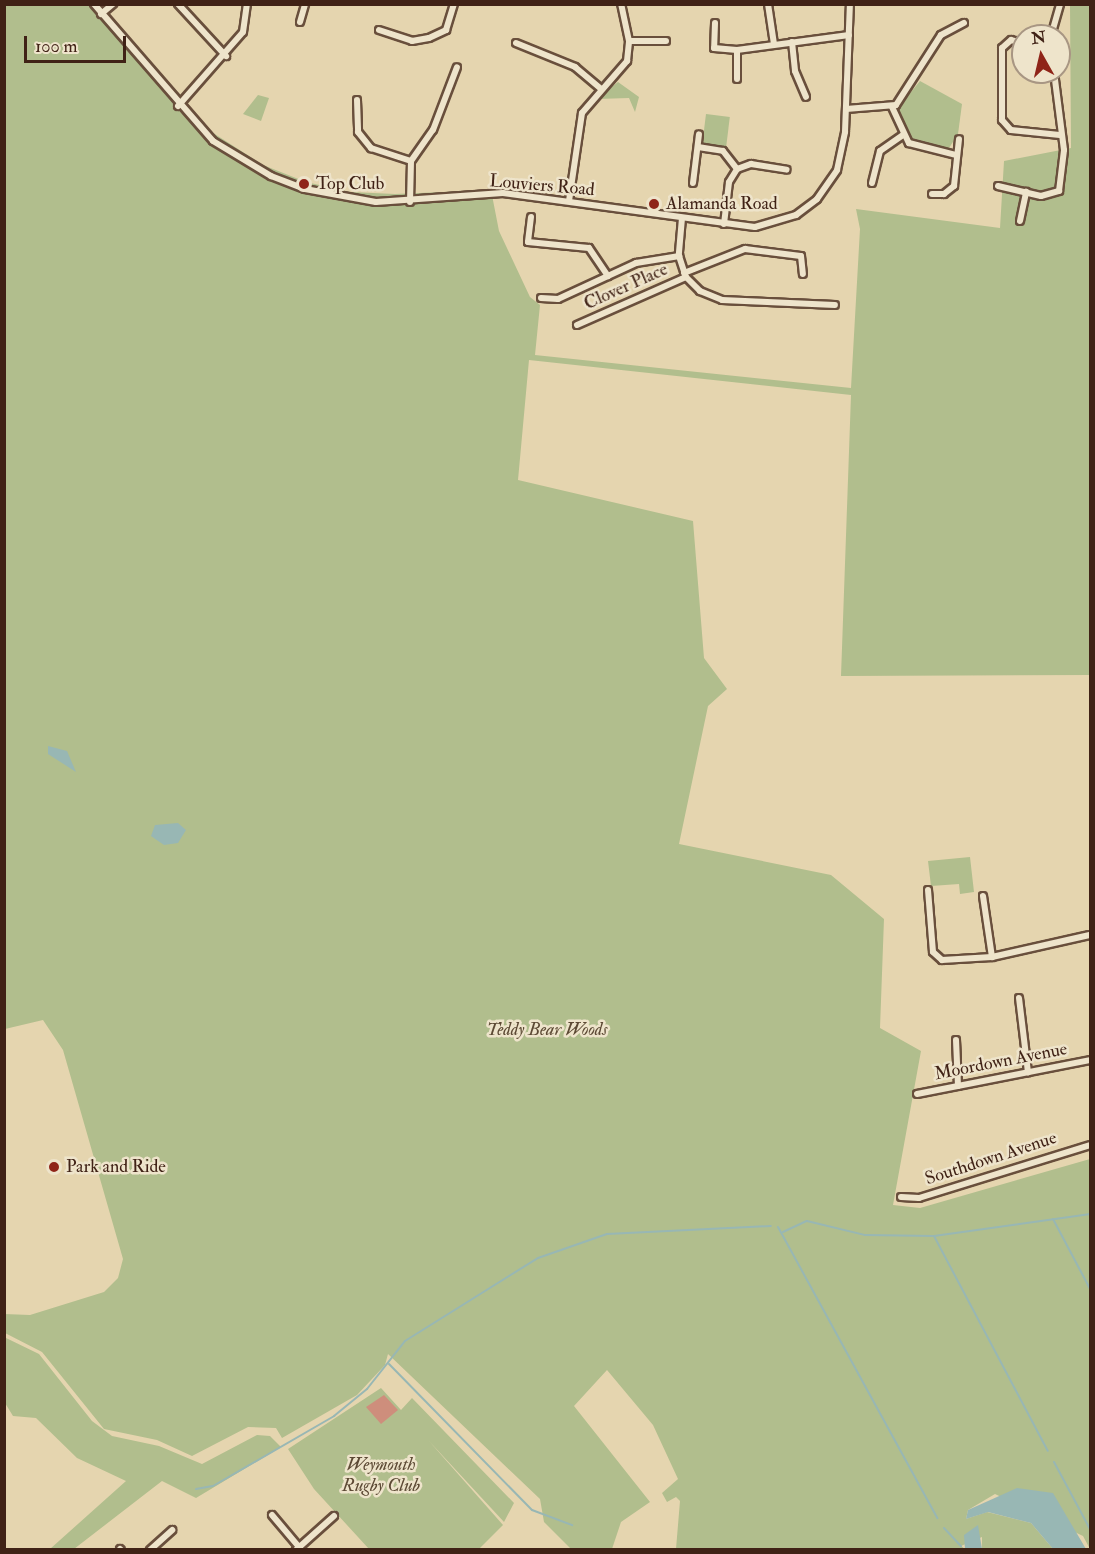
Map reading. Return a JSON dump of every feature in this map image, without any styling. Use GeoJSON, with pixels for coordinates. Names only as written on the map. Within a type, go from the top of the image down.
{"type":"FeatureCollection","features":[{"type":"Feature","properties":{"kind":"street","name":"Louviers Road"},"geometry":{"type":"LineString","coordinates":[[94,4],[178,106],[213,141],[271,176],[344,198],[410,202],[503,193],[724,224],[769,225],[817,199],[837,170],[846,109],[850,4]]}},
{"type":"Feature","properties":{"kind":"street"},"geometry":{"type":"LineString","coordinates":[[101,14],[113,4]]}},
{"type":"Feature","properties":{"kind":"street"},"geometry":{"type":"LineString","coordinates":[[178,4],[226,56]]}},
{"type":"Feature","properties":{"kind":"street"},"geometry":{"type":"LineString","coordinates":[[178,106],[226,56],[243,32],[247,4]]}},
{"type":"Feature","properties":{"kind":"street"},"geometry":{"type":"LineString","coordinates":[[300,22],[305,4]]}},
{"type":"Feature","properties":{"kind":"street"},"geometry":{"type":"LineString","coordinates":[[380,30],[412,41],[429,38],[446,30],[454,4]]}},
{"type":"Feature","properties":{"kind":"street"},"geometry":{"type":"LineString","coordinates":[[569,201],[579,123],[600,88],[621,72],[629,41],[621,4]]}},
{"type":"Feature","properties":{"kind":"street"},"geometry":{"type":"LineString","coordinates":[[768,4],[774,44]]}},
{"type":"Feature","properties":{"kind":"street"},"geometry":{"type":"LineString","coordinates":[[1054,24],[1060,4]]}},
{"type":"Feature","properties":{"kind":"street"},"geometry":{"type":"LineString","coordinates":[[715,23],[714,48],[738,50],[849,35]]}},
{"type":"Feature","properties":{"kind":"street"},"geometry":{"type":"LineString","coordinates":[[846,109],[892,107],[912,87],[941,35],[964,23]]}},
{"type":"Feature","properties":{"kind":"street"},"geometry":{"type":"LineString","coordinates":[[1011,40],[1002,48],[1002,120],[1011,130],[1060,135]]}},
{"type":"Feature","properties":{"kind":"street"},"geometry":{"type":"LineString","coordinates":[[629,41],[666,42]]}},
{"type":"Feature","properties":{"kind":"street"},"geometry":{"type":"LineString","coordinates":[[792,42],[795,71],[806,97]]}},
{"type":"Feature","properties":{"kind":"street"},"geometry":{"type":"LineString","coordinates":[[516,43],[575,67],[600,88]]}},
{"type":"Feature","properties":{"kind":"street"},"geometry":{"type":"LineString","coordinates":[[737,79],[738,50]]}},
{"type":"Feature","properties":{"kind":"street"},"geometry":{"type":"LineString","coordinates":[[410,202],[411,161],[433,130],[457,67]]}},
{"type":"Feature","properties":{"kind":"street"},"geometry":{"type":"LineString","coordinates":[[998,186],[1051,196],[1062,177],[1055,84]]}},
{"type":"Feature","properties":{"kind":"street"},"geometry":{"type":"LineString","coordinates":[[357,100],[358,132],[371,148],[411,161]]}},
{"type":"Feature","properties":{"kind":"street"},"geometry":{"type":"LineString","coordinates":[[892,107],[903,135],[916,148],[956,155]]}},
{"type":"Feature","properties":{"kind":"street"},"geometry":{"type":"LineString","coordinates":[[693,183],[699,134]]}},
{"type":"Feature","properties":{"kind":"street"},"geometry":{"type":"LineString","coordinates":[[872,183],[880,151],[903,135]]}},
{"type":"Feature","properties":{"kind":"street"},"geometry":{"type":"LineString","coordinates":[[932,194],[952,190],[959,139]]}},
{"type":"Feature","properties":{"kind":"street"},"geometry":{"type":"LineString","coordinates":[[698,147],[723,151],[737,169]]}},
{"type":"Feature","properties":{"kind":"street"},"geometry":{"type":"LineString","coordinates":[[724,224],[729,182],[737,169],[751,164],[787,170]]}},
{"type":"Feature","properties":{"kind":"street"},"geometry":{"type":"LineString","coordinates":[[1020,221],[1026,192]]}},
{"type":"Feature","properties":{"kind":"street"},"geometry":{"type":"LineString","coordinates":[[531,217],[528,242],[589,248],[608,276]]}},
{"type":"Feature","properties":{"kind":"street"},"geometry":{"type":"LineString","coordinates":[[682,218],[679,256],[685,275],[722,300],[834,305]]}},
{"type":"Feature","properties":{"kind":"street","name":"Clover Place"},"geometry":{"type":"LineString","coordinates":[[577,325],[745,249],[801,256],[803,274]]}},
{"type":"Feature","properties":{"kind":"street"},"geometry":{"type":"LineString","coordinates":[[542,298],[558,298],[636,263],[679,256]]}},
{"type":"Feature","properties":{"kind":"street"},"geometry":{"type":"LineString","coordinates":[[928,890],[933,952],[955,962],[992,957],[1090,935]]}},
{"type":"Feature","properties":{"kind":"street"},"geometry":{"type":"LineString","coordinates":[[983,896],[992,957]]}},
{"type":"Feature","properties":{"kind":"street"},"geometry":{"type":"LineString","coordinates":[[1019,998],[1028,1072]]}},
{"type":"Feature","properties":{"kind":"street"},"geometry":{"type":"LineString","coordinates":[[956,1040],[958,1086]]}},
{"type":"Feature","properties":{"kind":"street","name":"Moordown Avenue"},"geometry":{"type":"LineString","coordinates":[[917,1094],[1090,1060]]}},
{"type":"Feature","properties":{"kind":"street","name":"Southdown Avenue"},"geometry":{"type":"LineString","coordinates":[[901,1197],[928,1195],[1090,1145]]}},
{"type":"Feature","properties":{"kind":"street"},"geometry":{"type":"LineString","coordinates":[[272,1515],[298,1548],[333,1516]]}},
{"type":"Feature","properties":{"kind":"street"},"geometry":{"type":"LineString","coordinates":[[150,1550],[172,1530]]}},
{"type":"Feature","properties":{"kind":"green space","name":"Teddy Bear Woods"},"geometry":{"type":"Polygon","coordinates":[[[5,5],[101,5],[207,129],[263,165],[306,182],[350,192],[395,194],[491,190],[499,231],[530,297],[540,305],[535,355],[851,388],[860,229],[856,209],[1000,228],[1004,161],[1071,148],[1070,5],[1090,5],[1090,675],[841,676],[851,395],[529,360],[518,480],[693,521],[704,658],[727,689],[708,706],[679,844],[831,875],[884,919],[880,1028],[921,1051],[893,1205],[920,1208],[1090,1159],[1090,1549],[1083,1536],[995,1494],[968,1510],[966,1519],[987,1512],[1031,1523],[1053,1549],[982,1549],[982,1537],[961,1546],[965,1549],[676,1549],[680,1501],[676,1497],[667,1502],[662,1493],[678,1479],[653,1425],[607,1370],[574,1406],[650,1502],[621,1522],[612,1549],[571,1549],[544,1522],[540,1499],[388,1354],[385,1365],[357,1395],[282,1438],[276,1428],[248,1427],[192,1456],[157,1440],[104,1429],[42,1352],[5,1333],[4,1314],[30,1315],[104,1292],[118,1278],[123,1259],[63,1050],[43,1020],[5,1029],[5,5]]]}},
{"type":"Feature","properties":{"kind":"green space"},"geometry":{"type":"Polygon","coordinates":[[[920,81],[962,104],[958,134],[949,148],[911,141],[902,129],[898,108],[920,81]]]}},
{"type":"Feature","properties":{"kind":"green space"},"geometry":{"type":"Polygon","coordinates":[[[618,82],[639,97],[635,112],[629,98],[597,99],[618,82]]]}},
{"type":"Feature","properties":{"kind":"green space"},"geometry":{"type":"Polygon","coordinates":[[[258,95],[269,98],[261,121],[243,114],[258,95]]]}},
{"type":"Feature","properties":{"kind":"green space"},"geometry":{"type":"Polygon","coordinates":[[[706,114],[730,117],[726,147],[702,144],[706,114]]]}},
{"type":"Feature","properties":{"kind":"green space"},"geometry":{"type":"Polygon","coordinates":[[[970,857],[974,892],[960,894],[959,884],[931,886],[928,861],[970,857]]]}},
{"type":"Feature","properties":{"kind":"green space"},"geometry":{"type":"Polygon","coordinates":[[[4,1337],[39,1354],[92,1421],[112,1436],[159,1446],[202,1464],[257,1435],[270,1436],[281,1447],[196,1498],[162,1481],[74,1549],[50,1549],[126,1481],[77,1458],[36,1418],[13,1416],[5,1403],[4,1337]]]}},
{"type":"Feature","properties":{"kind":"green space","name":"Weymouth Rugby Club"},"geometry":{"type":"Polygon","coordinates":[[[381,1388],[401,1410],[412,1398],[514,1503],[504,1522],[429,1441],[503,1525],[479,1549],[369,1549],[314,1489],[288,1449],[381,1388]]]}},
{"type":"Feature","properties":{"kind":"water"},"geometry":{"type":"Polygon","coordinates":[[[48,746],[67,751],[76,772],[48,754],[48,746]]]}},
{"type":"Feature","properties":{"kind":"water"},"geometry":{"type":"Polygon","coordinates":[[[178,823],[186,830],[178,843],[164,845],[151,836],[155,825],[178,823]]]}},
{"type":"Feature","properties":{"kind":"water"},"geometry":{"type":"Polygon","coordinates":[[[1017,1488],[1053,1493],[1086,1549],[1053,1549],[1031,1523],[988,1512],[966,1519],[968,1510],[1017,1488]]]}},
{"type":"Feature","properties":{"kind":"water"},"geometry":{"type":"Polygon","coordinates":[[[978,1525],[982,1549],[965,1549],[964,1535],[978,1525]]]}},
{"type":"Feature","properties":{"kind":"building","name":"Weymouth Rugby Club"},"geometry":{"type":"Polygon","coordinates":[[[384,1395],[398,1410],[381,1424],[366,1407],[384,1395]]]}},
{"type":"Feature","properties":{"kind":"waterway"},"geometry":{"type":"LineString","coordinates":[[783,1232],[807,1221],[865,1235],[934,1236],[1090,1214]]}},
{"type":"Feature","properties":{"kind":"waterway"},"geometry":{"type":"LineString","coordinates":[[1053,1219],[1090,1289]]}},
{"type":"Feature","properties":{"kind":"waterway"},"geometry":{"type":"LineString","coordinates":[[196,1489],[213,1486],[334,1416],[367,1389],[405,1341],[538,1258],[607,1234],[771,1226]]}},
{"type":"Feature","properties":{"kind":"waterway"},"geometry":{"type":"LineString","coordinates":[[778,1227],[937,1518]]}},
{"type":"Feature","properties":{"kind":"waterway"},"geometry":{"type":"LineString","coordinates":[[934,1236],[1048,1451]]}},
{"type":"Feature","properties":{"kind":"waterway"},"geometry":{"type":"LineString","coordinates":[[389,1364],[532,1510],[572,1525]]}},
{"type":"Feature","properties":{"kind":"waterway"},"geometry":{"type":"LineString","coordinates":[[1054,1462],[1090,1529]]}},
{"type":"Feature","properties":{"kind":"waterway"},"geometry":{"type":"LineString","coordinates":[[944,1528],[961,1546]]}},
{"type":"Feature","properties":{"kind":"place","name":"Top Club"},"geometry":{"type":"Point","coordinates":[304,184]}},
{"type":"Feature","properties":{"kind":"place","name":"Alamanda Road"},"geometry":{"type":"Point","coordinates":[654,204]}},
{"type":"Feature","properties":{"kind":"place","name":"Park and Ride"},"geometry":{"type":"Point","coordinates":[54,1167]}}]}
